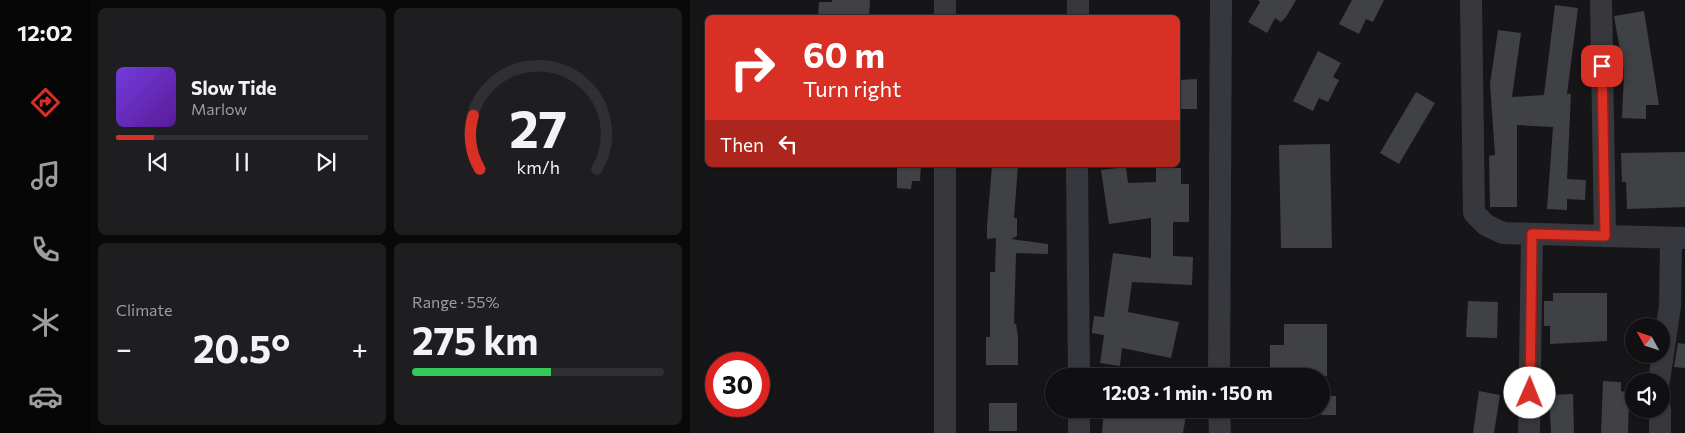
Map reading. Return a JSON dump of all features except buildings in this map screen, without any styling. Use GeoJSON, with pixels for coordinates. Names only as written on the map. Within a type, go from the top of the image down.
{"type":"FeatureCollection","features":[{"type":"Feature","properties":{"kind":"street"},"geometry":{"type":"LineString","coordinates":[[945,0],[945,15]]}},
{"type":"Feature","properties":{"kind":"street"},"geometry":{"type":"LineString","coordinates":[[1078,0],[1078,15]]}},
{"type":"Feature","properties":{"kind":"street"},"geometry":{"type":"LineString","coordinates":[[1219,368],[1221,0]]}},
{"type":"Feature","properties":{"kind":"street"},"geometry":{"type":"LineString","coordinates":[[1471,0],[1474,213],[1486,225],[1503,233],[1678,238],[1660,373]]}},
{"type":"Feature","properties":{"kind":"street"},"geometry":{"type":"LineString","coordinates":[[1601,0],[1605,236]]}},
{"type":"Feature","properties":{"kind":"street"},"geometry":{"type":"LineString","coordinates":[[945,167],[945,433]]}},
{"type":"Feature","properties":{"kind":"street"},"geometry":{"type":"LineString","coordinates":[[1077,167],[1079,368]]}},
{"type":"Feature","properties":{"kind":"street"},"geometry":{"type":"LineString","coordinates":[[1529,433],[1532,234]]}},
{"type":"Feature","properties":{"kind":"street"},"geometry":{"type":"LineString","coordinates":[[1079,418],[1079,433]]}},
{"type":"Feature","properties":{"kind":"street"},"geometry":{"type":"LineString","coordinates":[[1219,418],[1220,433]]}},
{"type":"Feature","properties":{"kind":"street"},"geometry":{"type":"LineString","coordinates":[[1660,418],[1660,433]]}},
{"type":"Feature","properties":{"kind":"route"},"geometry":{"type":"LineString","coordinates":[[1530,393],[1532,234],[1605,236],[1602,66]]}}]}
